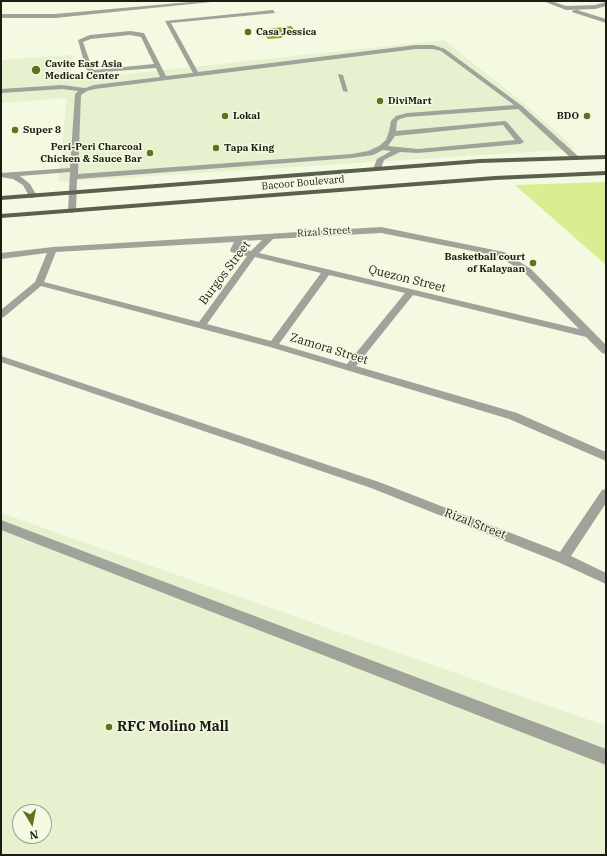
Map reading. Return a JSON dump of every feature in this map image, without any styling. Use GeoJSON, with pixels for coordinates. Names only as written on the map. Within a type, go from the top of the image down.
{"type":"FeatureCollection","features":[{"type":"Feature","properties":{"kind":"main road"},"geometry":{"type":"LineString","coordinates":[[575,157],[586,173]]}},
{"type":"Feature","properties":{"kind":"main road","name":"Bacoor Boulevard"},"geometry":{"type":"LineString","coordinates":[[1,198],[511,159],[606,157]]}},
{"type":"Feature","properties":{"kind":"main road","name":"Bacoor Boulevard"},"geometry":{"type":"LineString","coordinates":[[1,216],[495,178],[606,173]]}},
{"type":"Feature","properties":{"kind":"street"},"geometry":{"type":"LineString","coordinates":[[1,16],[55,16],[218,1]]}},
{"type":"Feature","properties":{"kind":"street"},"geometry":{"type":"LineString","coordinates":[[546,1],[606,21]]}},
{"type":"Feature","properties":{"kind":"street"},"geometry":{"type":"LineString","coordinates":[[566,8],[595,7],[606,4]]}},
{"type":"Feature","properties":{"kind":"street"},"geometry":{"type":"LineString","coordinates":[[197,74],[167,22],[273,12]]}},
{"type":"Feature","properties":{"kind":"street"},"geometry":{"type":"LineString","coordinates":[[157,66],[93,72],[89,69],[80,41],[90,37],[139,33],[144,36],[164,78]]}},
{"type":"Feature","properties":{"kind":"street"},"geometry":{"type":"LineString","coordinates":[[72,211],[78,94],[85,90],[94,87],[416,47],[433,47],[443,50],[520,107],[575,157]]}},
{"type":"Feature","properties":{"kind":"street"},"geometry":{"type":"LineString","coordinates":[[340,75],[346,91]]}},
{"type":"Feature","properties":{"kind":"street"},"geometry":{"type":"LineString","coordinates":[[1,90],[62,87],[85,90]]}},
{"type":"Feature","properties":{"kind":"street"},"geometry":{"type":"LineString","coordinates":[[2,174],[74,173],[352,156],[370,153],[382,148],[389,141],[392,134],[394,121],[398,117],[407,115],[520,107]]}},
{"type":"Feature","properties":{"kind":"street"},"geometry":{"type":"LineString","coordinates":[[382,148],[418,151],[520,142],[493,108]]}},
{"type":"Feature","properties":{"kind":"street"},"geometry":{"type":"LineString","coordinates":[[392,134],[505,123]]}},
{"type":"Feature","properties":{"kind":"street"},"geometry":{"type":"LineString","coordinates":[[377,169],[381,159],[399,149]]}},
{"type":"Feature","properties":{"kind":"street"},"geometry":{"type":"LineString","coordinates":[[2,174],[16,178],[26,184],[33,196]]}},
{"type":"Feature","properties":{"kind":"street","name":"Rizal Street"},"geometry":{"type":"LineString","coordinates":[[1,256],[53,250],[381,230],[500,254],[528,271],[606,351]]}},
{"type":"Feature","properties":{"kind":"street","name":"Burgos Street"},"geometry":{"type":"LineString","coordinates":[[201,326],[252,255],[271,236]]}},
{"type":"Feature","properties":{"kind":"street","name":"Quezon Street"},"geometry":{"type":"LineString","coordinates":[[240,238],[234,250],[410,293],[588,334]]}},
{"type":"Feature","properties":{"kind":"street"},"geometry":{"type":"LineString","coordinates":[[1,315],[39,283],[53,250]]}},
{"type":"Feature","properties":{"kind":"street"},"geometry":{"type":"LineString","coordinates":[[273,345],[327,272]]}},
{"type":"Feature","properties":{"kind":"street","name":"Zamora Street"},"geometry":{"type":"LineString","coordinates":[[39,283],[273,345],[513,416],[606,457]]}},
{"type":"Feature","properties":{"kind":"street"},"geometry":{"type":"LineString","coordinates":[[349,368],[410,293]]}},
{"type":"Feature","properties":{"kind":"street","name":"Rizal Street"},"geometry":{"type":"LineString","coordinates":[[1,359],[374,484],[563,558],[606,580]]}},
{"type":"Feature","properties":{"kind":"street"},"geometry":{"type":"LineString","coordinates":[[563,558],[606,493]]}},
{"type":"Feature","properties":{"kind":"street"},"geometry":{"type":"LineString","coordinates":[[1,525],[606,756]]}},
{"type":"Feature","properties":{"kind":"shaded area"},"geometry":{"type":"Polygon","coordinates":[[[291,26],[294,29],[281,38],[268,39],[260,30],[291,26]]]}},
{"type":"Feature","properties":{"kind":"shaded area"},"geometry":{"type":"Polygon","coordinates":[[[444,40],[527,106],[576,149],[58,182],[67,98],[1,103],[1,60],[73,55],[70,80],[444,40]]]}},
{"type":"Feature","properties":{"kind":"shaded area"},"geometry":{"type":"Polygon","coordinates":[[[604,182],[606,182],[606,265],[515,185],[604,182]]]}},
{"type":"Feature","properties":{"kind":"shaded area"},"geometry":{"type":"Polygon","coordinates":[[[1,513],[606,726],[606,855],[1,855],[1,513]]]}},
{"type":"Feature","properties":{"kind":"place","name":"Casa Jessica"},"geometry":{"type":"Point","coordinates":[248,32]}},
{"type":"Feature","properties":{"kind":"place","name":"Cavite East Asia Medical Center"},"geometry":{"type":"Point","coordinates":[36,70]}},
{"type":"Feature","properties":{"kind":"place","name":"DiviMart"},"geometry":{"type":"Point","coordinates":[380,101]}},
{"type":"Feature","properties":{"kind":"place","name":"Lokal"},"geometry":{"type":"Point","coordinates":[225,116]}},
{"type":"Feature","properties":{"kind":"place","name":"BDO"},"geometry":{"type":"Point","coordinates":[587,116]}},
{"type":"Feature","properties":{"kind":"place","name":"Super 8"},"geometry":{"type":"Point","coordinates":[15,130]}},
{"type":"Feature","properties":{"kind":"place","name":"Tapa King"},"geometry":{"type":"Point","coordinates":[216,148]}},
{"type":"Feature","properties":{"kind":"place","name":"Peri-Peri Charcoal Chicken & Sauce Bar"},"geometry":{"type":"Point","coordinates":[150,153]}},
{"type":"Feature","properties":{"kind":"place","name":"Basketball court of Kalayaan"},"geometry":{"type":"Point","coordinates":[533,263]}},
{"type":"Feature","properties":{"kind":"place","name":"RFC Molino Mall"},"geometry":{"type":"Point","coordinates":[109,727]}}]}
